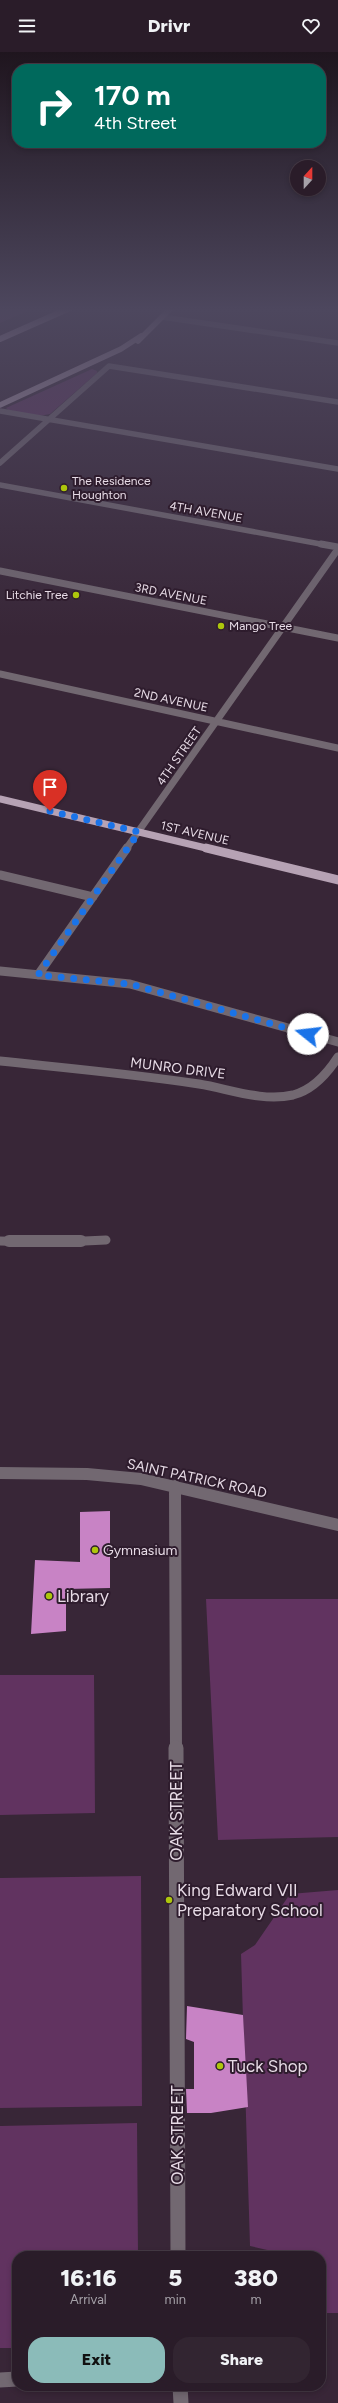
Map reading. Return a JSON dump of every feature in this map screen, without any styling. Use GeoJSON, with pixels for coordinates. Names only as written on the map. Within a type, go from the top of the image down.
{"type":"FeatureCollection","features":[{"type":"Feature","properties":{"kind":"main road","name":"1ST AVENUE"},"geometry":{"type":"LineString","coordinates":[[0,799],[338,880]]}},
{"type":"Feature","properties":{"kind":"street"},"geometry":{"type":"LineString","coordinates":[[34,418],[338,469]]}},
{"type":"Feature","properties":{"kind":"street"},"geometry":{"type":"LineString","coordinates":[[0,463],[51,418]]}},
{"type":"Feature","properties":{"kind":"street","name":"4TH AVENUE"},"geometry":{"type":"LineString","coordinates":[[0,485],[338,548]]}},
{"type":"Feature","properties":{"kind":"street","name":"4TH STREET"},"geometry":{"type":"LineString","coordinates":[[38,975],[284,628],[338,548]]}},
{"type":"Feature","properties":{"kind":"street","name":"3RD AVENUE"},"geometry":{"type":"LineString","coordinates":[[0,571],[338,638]]}},
{"type":"Feature","properties":{"kind":"street","name":"2ND AVENUE"},"geometry":{"type":"LineString","coordinates":[[0,674],[338,748]]}},
{"type":"Feature","properties":{"kind":"street"},"geometry":{"type":"LineString","coordinates":[[0,875],[93,897]]}},
{"type":"Feature","properties":{"kind":"street"},"geometry":{"type":"LineString","coordinates":[[0,971],[130,984],[338,1042]]}},
{"type":"Feature","properties":{"kind":"street","name":"MUNRO DRIVE"},"geometry":{"type":"LineString","coordinates":[[0,1061],[198,1084],[275,1096],[294,1094],[310,1087],[328,1072],[338,1057]]}},
{"type":"Feature","properties":{"kind":"street"},"geometry":{"type":"LineString","coordinates":[[0,1241],[51,1243],[106,1240]]}},
{"type":"Feature","properties":{"kind":"street","name":"SAINT PATRICK ROAD"},"geometry":{"type":"LineString","coordinates":[[0,1473],[100,1475],[141,1479],[338,1525]]}},
{"type":"Feature","properties":{"kind":"street","name":"OAK STREET"},"geometry":{"type":"LineString","coordinates":[[175,1486],[178,2251]]}},
{"type":"Feature","properties":{"kind":"street"},"geometry":{"type":"LineString","coordinates":[[0,2380],[12,2379]]}},
{"type":"Feature","properties":{"kind":"street"},"geometry":{"type":"LineString","coordinates":[[180,2391],[181,2403]]}},
{"type":"Feature","properties":{"kind":"shaded area"},"geometry":{"type":"Polygon","coordinates":[[[206,1599],[338,1599],[338,1837],[218,1840],[206,1599]]]}},
{"type":"Feature","properties":{"kind":"shaded area"},"geometry":{"type":"Polygon","coordinates":[[[0,1675],[94,1675],[95,1813],[0,1815],[0,1675]]]}},
{"type":"Feature","properties":{"kind":"shaded area"},"geometry":{"type":"Polygon","coordinates":[[[141,1876],[142,2106],[0,2108],[0,1878],[141,1876]]]}},
{"type":"Feature","properties":{"kind":"shaded area"},"geometry":{"type":"Polygon","coordinates":[[[338,1890],[338,2313],[326,2313],[326,2251],[272,2251],[250,2246],[241,1954],[255,1945],[290,1894],[338,1890]]]}},
{"type":"Feature","properties":{"kind":"shaded area"},"geometry":{"type":"Polygon","coordinates":[[[137,2123],[138,2251],[12,2251],[12,2348],[0,2348],[0,2126],[137,2123]]]}},
{"type":"Feature","properties":{"kind":"building"},"geometry":{"type":"Polygon","coordinates":[[[110,1511],[110,1588],[66,1589],[66,1631],[31,1634],[35,1560],[80,1562],[80,1512],[110,1511]]]}},
{"type":"Feature","properties":{"kind":"building","name":"Tuck Shop"},"geometry":{"type":"Polygon","coordinates":[[[187,2006],[243,2015],[248,2107],[211,2113],[187,2113],[186,2089],[194,2089],[194,2042],[186,2039],[187,2006]]]}},
{"type":"Feature","properties":{"kind":"place","name":"The Residence Houghton"},"geometry":{"type":"Point","coordinates":[64,488]}},
{"type":"Feature","properties":{"kind":"place","name":"Litchie Tree"},"geometry":{"type":"Point","coordinates":[76,595]}},
{"type":"Feature","properties":{"kind":"place","name":"Mango Tree"},"geometry":{"type":"Point","coordinates":[221,626]}},
{"type":"Feature","properties":{"kind":"place","name":"Gymnasium"},"geometry":{"type":"Point","coordinates":[95,1550]}},
{"type":"Feature","properties":{"kind":"place","name":"Library"},"geometry":{"type":"Point","coordinates":[49,1596]}},
{"type":"Feature","properties":{"kind":"place","name":"King Edward VII Preparatory School"},"geometry":{"type":"Point","coordinates":[169,1900]}},
{"type":"Feature","properties":{"kind":"place","name":"Tuck Shop"},"geometry":{"type":"Point","coordinates":[220,2066]}},
{"type":"Feature","properties":{"kind":"route"},"geometry":{"type":"LineString","coordinates":[[50,811],[139,832],[38,975],[130,984],[308,1034]]}}]}
